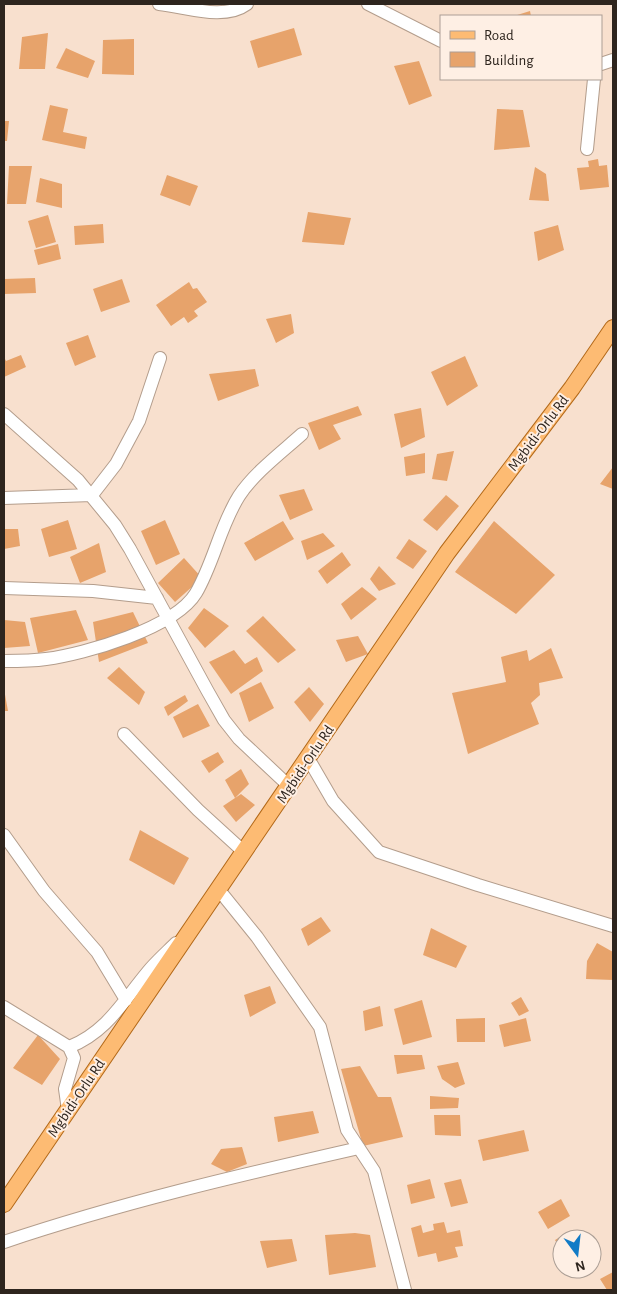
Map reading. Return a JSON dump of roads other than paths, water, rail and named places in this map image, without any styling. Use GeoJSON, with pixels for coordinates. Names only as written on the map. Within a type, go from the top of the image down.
{"type":"FeatureCollection","features":[{"type":"Feature","properties":{"kind":"main road","name":"Mgbidi-Orlu Rd"},"geometry":{"type":"LineString","coordinates":[[4,1204],[447,553],[572,388],[613,328]]}},
{"type":"Feature","properties":{"kind":"street"},"geometry":{"type":"LineString","coordinates":[[160,4],[222,14],[239,10],[247,4]]}},
{"type":"Feature","properties":{"kind":"street"},"geometry":{"type":"LineString","coordinates":[[368,4],[440,40]]}},
{"type":"Feature","properties":{"kind":"street"},"geometry":{"type":"LineString","coordinates":[[587,149],[594,80]]}},
{"type":"Feature","properties":{"kind":"street"},"geometry":{"type":"LineString","coordinates":[[92,495],[116,464],[138,421],[160,358]]}},
{"type":"Feature","properties":{"kind":"street"},"geometry":{"type":"LineString","coordinates":[[4,414],[78,480],[92,495],[130,549],[224,720],[239,740],[290,786]]}},
{"type":"Feature","properties":{"kind":"street"},"geometry":{"type":"LineString","coordinates":[[4,661],[45,659],[85,651],[121,639],[168,619],[180,610],[195,594],[229,514],[240,494],[257,475],[302,434]]}},
{"type":"Feature","properties":{"kind":"street"},"geometry":{"type":"LineString","coordinates":[[4,497],[92,495]]}},
{"type":"Feature","properties":{"kind":"street"},"geometry":{"type":"LineString","coordinates":[[4,588],[93,591],[157,598]]}},
{"type":"Feature","properties":{"kind":"street"},"geometry":{"type":"LineString","coordinates":[[124,734],[198,810],[244,852]]}},
{"type":"Feature","properties":{"kind":"street"},"geometry":{"type":"LineString","coordinates":[[308,758],[333,802],[380,852],[613,926]]}},
{"type":"Feature","properties":{"kind":"street"},"geometry":{"type":"LineString","coordinates":[[4,836],[44,891],[97,952],[126,1000]]}},
{"type":"Feature","properties":{"kind":"street"},"geometry":{"type":"LineString","coordinates":[[219,890],[257,937],[320,1027],[347,1130],[374,1171],[405,1290]]}},
{"type":"Feature","properties":{"kind":"street"},"geometry":{"type":"LineString","coordinates":[[69,1047],[85,1041],[113,1016],[151,967],[197,922]]}},
{"type":"Feature","properties":{"kind":"street"},"geometry":{"type":"LineString","coordinates":[[4,1007],[69,1047],[74,1058],[65,1089],[68,1110]]}},
{"type":"Feature","properties":{"kind":"street"},"geometry":{"type":"LineString","coordinates":[[4,1242],[69,1222],[248,1173],[359,1148]]}}]}
